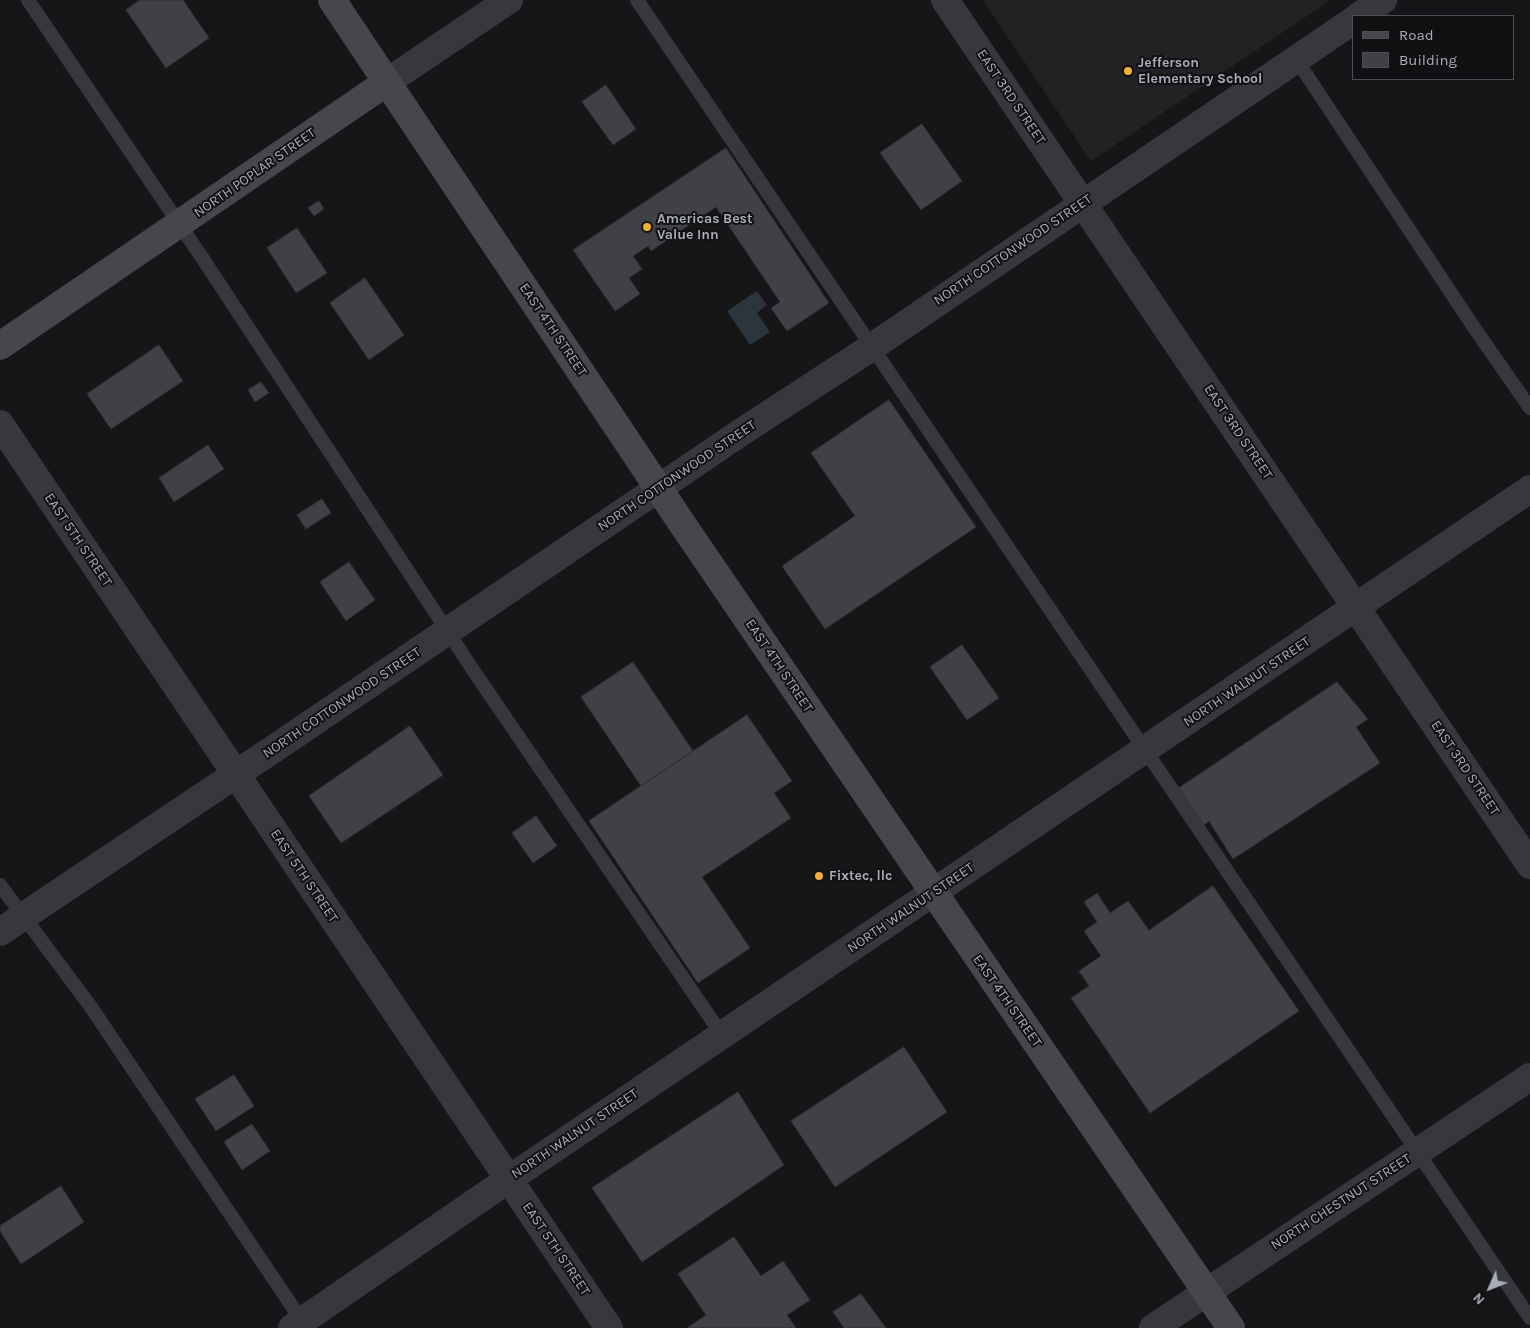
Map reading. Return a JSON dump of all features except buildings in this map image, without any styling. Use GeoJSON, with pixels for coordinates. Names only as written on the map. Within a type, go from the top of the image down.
{"type":"FeatureCollection","features":[{"type":"Feature","properties":{"kind":"main road","name":"EAST 4TH STREET"},"geometry":{"type":"LineString","coordinates":[[332,0],[933,893],[1231,1328]]}},
{"type":"Feature","properties":{"kind":"main road","name":"NORTH POPLAR STREET"},"geometry":{"type":"LineString","coordinates":[[0,346],[387,82]]}},
{"type":"Feature","properties":{"kind":"street","name":"NORTH POPLAR STREET"},"geometry":{"type":"LineString","coordinates":[[387,82],[509,0]]}},
{"type":"Feature","properties":{"kind":"street","name":"EAST 3RD STREET"},"geometry":{"type":"LineString","coordinates":[[946,0],[1530,865]]}},
{"type":"Feature","properties":{"kind":"street"},"geometry":{"type":"LineString","coordinates":[[1360,15],[1383,0]]}},
{"type":"Feature","properties":{"kind":"street","name":"NORTH COTTONWOOD STREET"},"geometry":{"type":"LineString","coordinates":[[0,932],[448,632],[659,488],[872,347],[1083,202],[1352,21]]}},
{"type":"Feature","properties":{"kind":"street","name":"EAST 5TH STREET"},"geometry":{"type":"LineString","coordinates":[[0,424],[609,1328]]}},
{"type":"Feature","properties":{"kind":"street","name":"NORTH WALNUT STREET"},"geometry":{"type":"LineString","coordinates":[[300,1326],[509,1179],[1145,751],[1530,489]]}},
{"type":"Feature","properties":{"kind":"street","name":"NORTH CHESTNUT STREET"},"geometry":{"type":"LineString","coordinates":[[1153,1328],[1530,1077]]}},
{"type":"Feature","properties":{"kind":"lane"},"geometry":{"type":"LineString","coordinates":[[28,0],[180,225],[448,632],[722,1035]]}},
{"type":"Feature","properties":{"kind":"lane"},"geometry":{"type":"LineString","coordinates":[[637,0],[1416,1153],[1530,1318]]}},
{"type":"Feature","properties":{"kind":"lane"},"geometry":{"type":"LineString","coordinates":[[1296,59],[1473,326],[1530,408]]}},
{"type":"Feature","properties":{"kind":"lane"},"geometry":{"type":"LineString","coordinates":[[0,884],[91,1008],[300,1326]]}},
{"type":"Feature","properties":{"kind":"shaded area","name":"Jefferson Elementary School"},"geometry":{"type":"Polygon","coordinates":[[[983,0],[1331,0],[1091,161],[983,0]]]}},
{"type":"Feature","properties":{"kind":"shaded area"},"geometry":{"type":"Polygon","coordinates":[[[757,291],[767,305],[757,313],[770,332],[750,345],[727,311],[757,291]]]}},
{"type":"Feature","properties":{"kind":"place","name":"Jefferson Elementary School"},"geometry":{"type":"Point","coordinates":[1128,71]}},
{"type":"Feature","properties":{"kind":"place","name":"Americas Best Value Inn"},"geometry":{"type":"Point","coordinates":[647,227]}},
{"type":"Feature","properties":{"kind":"place","name":"Fixtec, llc"},"geometry":{"type":"Point","coordinates":[819,876]}}]}
